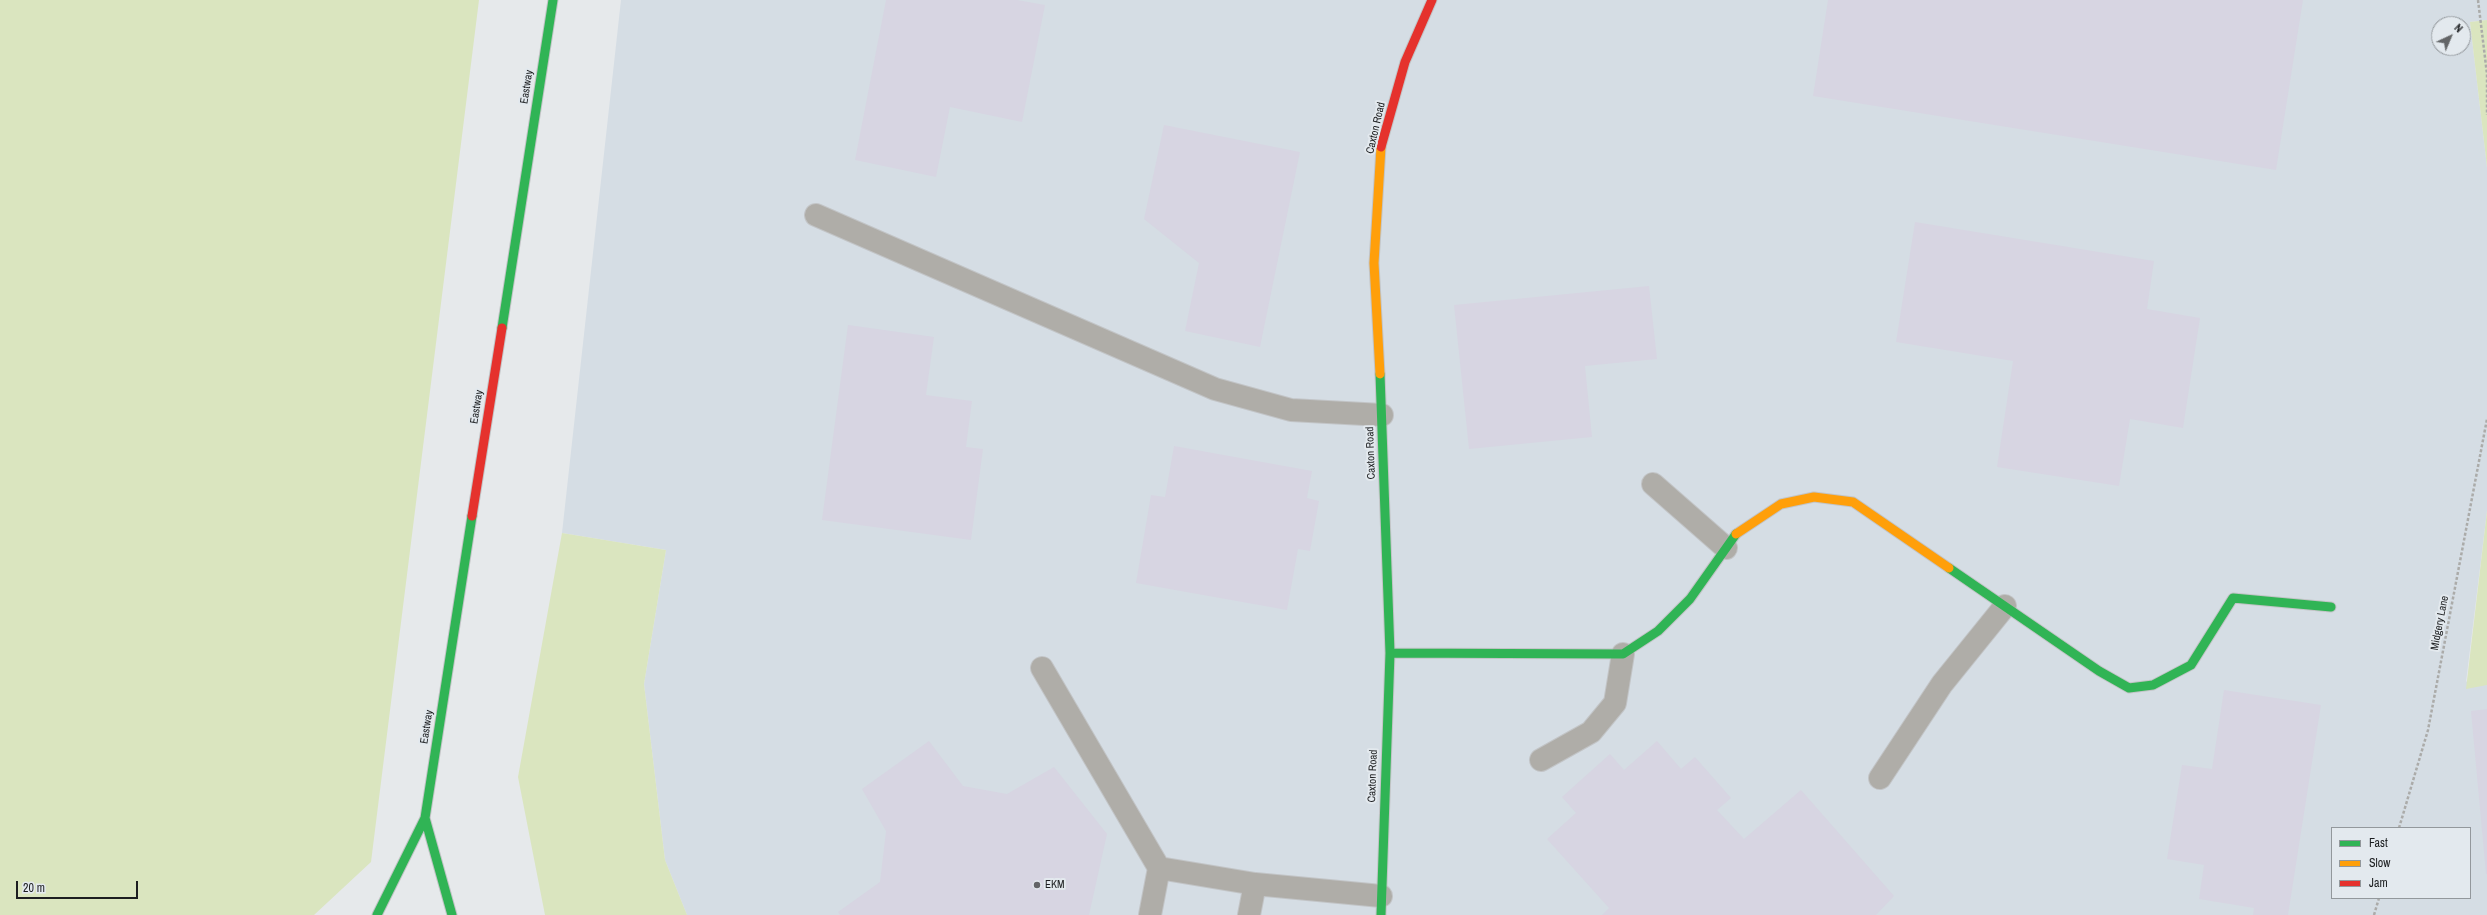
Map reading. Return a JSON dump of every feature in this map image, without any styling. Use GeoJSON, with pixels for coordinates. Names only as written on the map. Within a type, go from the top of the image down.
{"type":"FeatureCollection","features":[{"type":"Feature","properties":{"kind":"street","name":"Eastway"},"geometry":{"type":"LineString","coordinates":[[377,915],[426,818],[553,0]]}},
{"type":"Feature","properties":{"kind":"street","name":"Caxton Road"},"geometry":{"type":"LineString","coordinates":[[1381,905],[1390,653],[1382,415],[1374,263],[1381,149],[1405,62],[1432,0]]}},
{"type":"Feature","properties":{"kind":"street"},"geometry":{"type":"LineString","coordinates":[[816,216],[1215,389],[1291,410],[1382,415]]}},
{"type":"Feature","properties":{"kind":"street"},"geometry":{"type":"LineString","coordinates":[[1654,484],[1726,548]]}},
{"type":"Feature","properties":{"kind":"street"},"geometry":{"type":"LineString","coordinates":[[1390,653],[1623,654],[1658,631],[1690,599],[1738,531],[1781,504],[1814,497],[1853,502],[2099,671],[2129,688],[2153,685],[2191,665],[2233,598],[2331,607]]}},
{"type":"Feature","properties":{"kind":"street"},"geometry":{"type":"LineString","coordinates":[[1880,778],[1942,684],[2005,606]]}},
{"type":"Feature","properties":{"kind":"street"},"geometry":{"type":"LineString","coordinates":[[1541,760],[1591,732],[1615,703],[1623,654]]}},
{"type":"Feature","properties":{"kind":"street"},"geometry":{"type":"LineString","coordinates":[[1042,668],[1159,868],[1150,915]]}},
{"type":"Feature","properties":{"kind":"street","name":"Eastway"},"geometry":{"type":"LineString","coordinates":[[426,818],[452,915]]}},
{"type":"Feature","properties":{"kind":"street"},"geometry":{"type":"LineString","coordinates":[[1159,868],[1381,905]]}},
{"type":"Feature","properties":{"kind":"street"},"geometry":{"type":"LineString","coordinates":[[1249,915],[1254,884]]}},
{"type":"Feature","properties":{"kind":"path"},"geometry":{"type":"LineString","coordinates":[[2478,0],[2487,74],[2487,115]]}},
{"type":"Feature","properties":{"kind":"path","name":"Midgery Lane"},"geometry":{"type":"LineString","coordinates":[[2399,827],[2428,730],[2487,419]]}},
{"type":"Feature","properties":{"kind":"path"},"geometry":{"type":"LineString","coordinates":[[2374,915],[2379,899]]}},
{"type":"Feature","properties":{"kind":"shaded area"},"geometry":{"type":"Polygon","coordinates":[[[621,0],[2487,0],[2487,20],[2471,22],[2471,16],[2431,16],[2431,56],[2471,56],[2471,31],[2487,167],[2487,511],[2466,682],[2487,664],[2487,915],[687,915],[665,860],[644,684],[666,550],[562,533],[621,0]]]}},
{"type":"Feature","properties":{"kind":"green space"},"geometry":{"type":"Polygon","coordinates":[[[0,0],[479,0],[371,862],[314,915],[0,915],[0,0]]]}},
{"type":"Feature","properties":{"kind":"green space"},"geometry":{"type":"Polygon","coordinates":[[[2487,20],[2487,167],[2471,31],[2471,22],[2487,20]]]}},
{"type":"Feature","properties":{"kind":"green space"},"geometry":{"type":"Polygon","coordinates":[[[2487,511],[2487,685],[2466,689],[2487,511]]]}},
{"type":"Feature","properties":{"kind":"green space"},"geometry":{"type":"Polygon","coordinates":[[[562,533],[666,550],[644,684],[665,860],[687,915],[545,915],[518,777],[562,533]]]}},
{"type":"Feature","properties":{"kind":"building"},"geometry":{"type":"Polygon","coordinates":[[[886,0],[1017,0],[1045,5],[1022,122],[950,107],[936,177],[855,160],[886,0]]]}},
{"type":"Feature","properties":{"kind":"building"},"geometry":{"type":"Polygon","coordinates":[[[1828,0],[2303,0],[2276,170],[1813,96],[1828,0]]]}},
{"type":"Feature","properties":{"kind":"building"},"geometry":{"type":"Polygon","coordinates":[[[1164,125],[1300,152],[1260,347],[1185,331],[1199,263],[1144,219],[1164,125]]]}},
{"type":"Feature","properties":{"kind":"building"},"geometry":{"type":"Polygon","coordinates":[[[1915,222],[2154,261],[2147,309],[2200,318],[2183,428],[2130,419],[2119,486],[1997,467],[2013,361],[1896,342],[1915,222]]]}},
{"type":"Feature","properties":{"kind":"building"},"geometry":{"type":"Polygon","coordinates":[[[1649,286],[1657,359],[1585,366],[1592,437],[1469,449],[1454,305],[1649,286]]]}},
{"type":"Feature","properties":{"kind":"building"},"geometry":{"type":"Polygon","coordinates":[[[848,325],[934,337],[926,395],[972,401],[966,447],[983,449],[971,540],[822,520],[848,325]]]}},
{"type":"Feature","properties":{"kind":"building"},"geometry":{"type":"Polygon","coordinates":[[[1174,446],[1312,471],[1307,498],[1319,501],[1310,551],[1298,549],[1287,610],[1136,583],[1151,495],[1165,497],[1174,446]]]}},
{"type":"Feature","properties":{"kind":"building"},"geometry":{"type":"Polygon","coordinates":[[[2224,690],[2321,705],[2288,915],[2253,915],[2254,908],[2199,899],[2204,865],[2167,859],[2182,765],[2212,769],[2224,690]]]}},
{"type":"Feature","properties":{"kind":"building"},"geometry":{"type":"Polygon","coordinates":[[[2487,709],[2487,874],[2486,874],[2471,711],[2487,709]]]}},
{"type":"Feature","properties":{"kind":"building"},"geometry":{"type":"Polygon","coordinates":[[[929,741],[963,786],[1007,794],[1054,767],[1107,834],[1089,915],[840,915],[838,912],[880,882],[886,831],[862,789],[929,741]]]}},
{"type":"Feature","properties":{"kind":"building"},"geometry":{"type":"Polygon","coordinates":[[[1657,741],[1681,769],[1695,757],[1731,798],[1717,810],[1744,839],[1801,790],[1894,896],[1876,915],[1602,915],[1609,908],[1547,839],[1576,813],[1562,797],[1610,754],[1624,770],[1657,741]]]}},
{"type":"Feature","properties":{"kind":"traffic: fast"},"geometry":{"type":"LineString","coordinates":[[502,328],[553,0]]}},
{"type":"Feature","properties":{"kind":"traffic: fast"},"geometry":{"type":"LineString","coordinates":[[1380,374],[1390,653],[1381,915]]}},
{"type":"Feature","properties":{"kind":"traffic: fast"},"geometry":{"type":"LineString","coordinates":[[377,915],[425,818],[472,516]]}},
{"type":"Feature","properties":{"kind":"traffic: fast"},"geometry":{"type":"LineString","coordinates":[[1390,653],[1623,654],[1658,631],[1690,599],[1736,534]]}},
{"type":"Feature","properties":{"kind":"traffic: fast"},"geometry":{"type":"LineString","coordinates":[[1949,568],[2099,671],[2129,688],[2153,685],[2191,665],[2233,598],[2331,607]]}},
{"type":"Feature","properties":{"kind":"traffic: fast"},"geometry":{"type":"LineString","coordinates":[[425,818],[452,915]]}},
{"type":"Feature","properties":{"kind":"traffic: slow"},"geometry":{"type":"LineString","coordinates":[[1380,374],[1374,263],[1381,147]]}},
{"type":"Feature","properties":{"kind":"traffic: slow"},"geometry":{"type":"LineString","coordinates":[[1736,534],[1781,504],[1814,497],[1853,502],[1949,568]]}},
{"type":"Feature","properties":{"kind":"traffic: jam"},"geometry":{"type":"LineString","coordinates":[[1381,147],[1405,62],[1432,0]]}},
{"type":"Feature","properties":{"kind":"traffic: jam"},"geometry":{"type":"LineString","coordinates":[[472,516],[502,328]]}},
{"type":"Feature","properties":{"kind":"place","name":"EKM"},"geometry":{"type":"Point","coordinates":[1037,885]}}]}
